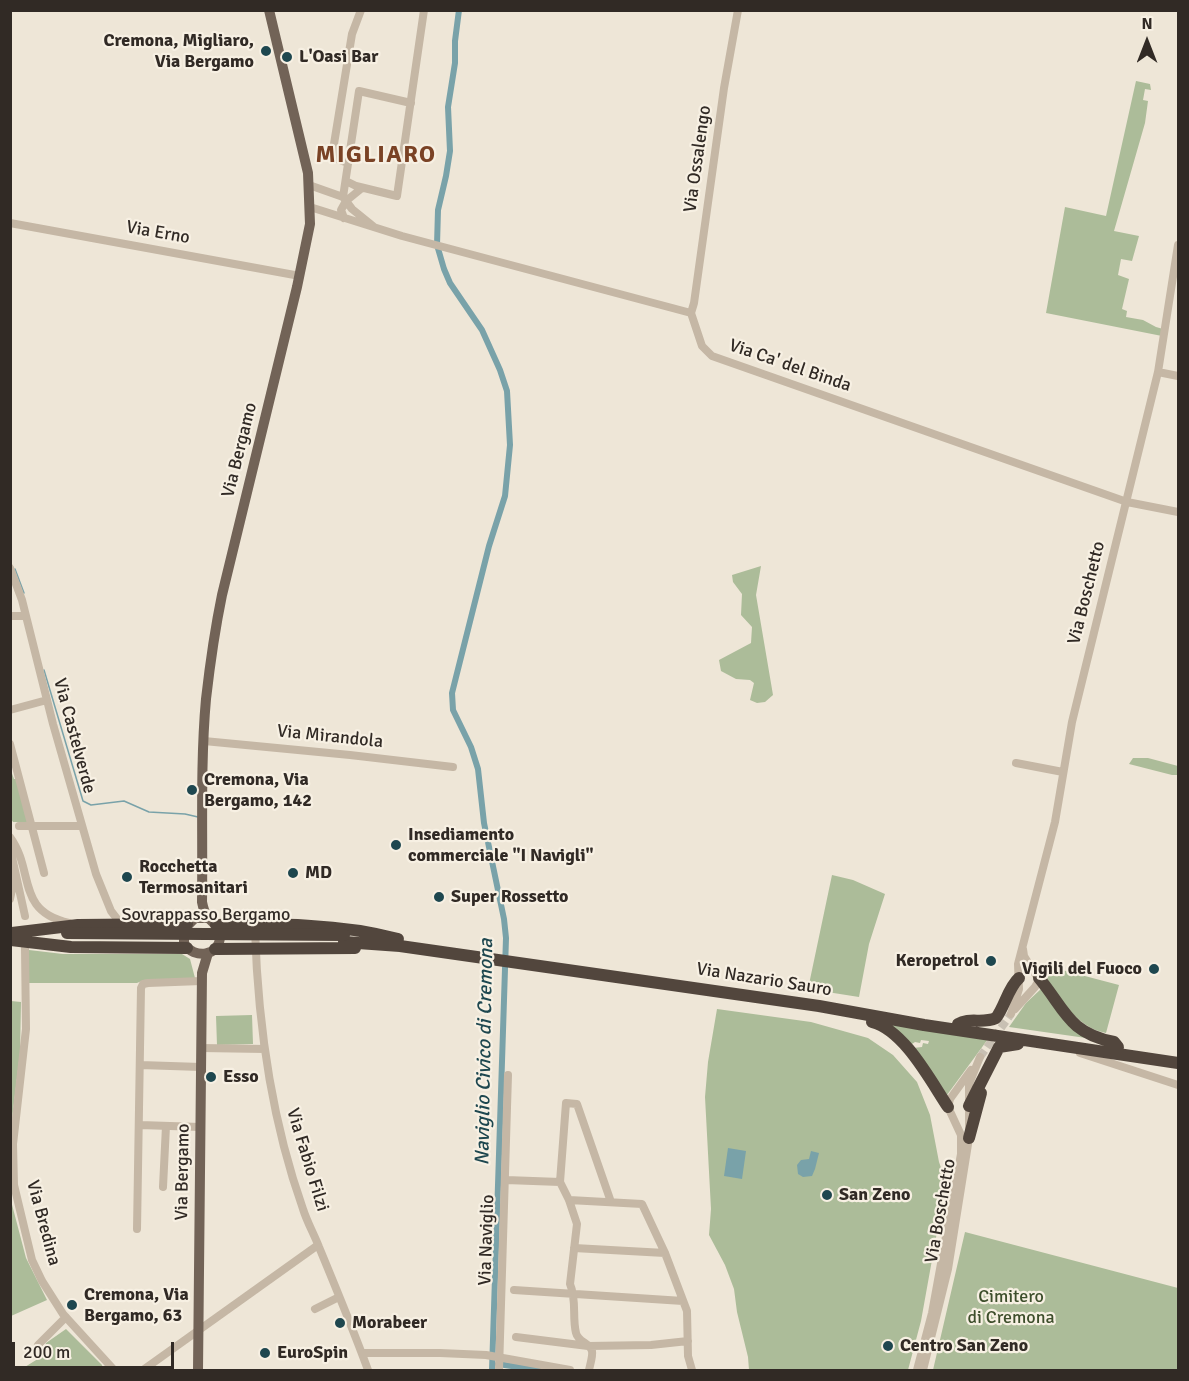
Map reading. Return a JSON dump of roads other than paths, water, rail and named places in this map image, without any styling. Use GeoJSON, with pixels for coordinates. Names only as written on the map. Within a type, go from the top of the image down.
{"type":"FeatureCollection","features":[{"type":"Feature","properties":{"kind":"highway"},"geometry":{"type":"LineString","coordinates":[[11,937],[78,926],[191,921]]}},
{"type":"Feature","properties":{"kind":"highway"},"geometry":{"type":"LineString","coordinates":[[212,922],[350,928],[398,939]]}},
{"type":"Feature","properties":{"kind":"highway"},"geometry":{"type":"LineString","coordinates":[[158,924],[165,938],[162,946],[158,948]]}},
{"type":"Feature","properties":{"kind":"highway"},"geometry":{"type":"LineString","coordinates":[[11,937],[71,947],[158,948],[191,951]]}},
{"type":"Feature","properties":{"kind":"highway","name":"Sovrappasso Bergamo"},"geometry":{"type":"LineString","coordinates":[[11,937],[344,938]]}},
{"type":"Feature","properties":{"kind":"highway","name":"Via Nazario Sauro"},"geometry":{"type":"LineString","coordinates":[[344,938],[398,939],[504,958],[819,1006],[924,1025],[1179,1063]]}},
{"type":"Feature","properties":{"kind":"highway","name":"Via Nazario Sauro"},"geometry":{"type":"LineString","coordinates":[[344,938],[504,958],[533,958],[841,1004],[958,1024],[1179,1055]]}},
{"type":"Feature","properties":{"kind":"highway"},"geometry":{"type":"LineString","coordinates":[[211,951],[367,948],[431,950]]}},
{"type":"Feature","properties":{"kind":"highway"},"geometry":{"type":"LineString","coordinates":[[1036,974],[1066,1017],[1080,1029],[1099,1039],[1114,1042],[1118,1047]]}},
{"type":"Feature","properties":{"kind":"highway"},"geometry":{"type":"LineString","coordinates":[[958,1024],[964,1020],[978,1022],[996,1018],[1019,977]]}},
{"type":"Feature","properties":{"kind":"highway"},"geometry":{"type":"LineString","coordinates":[[819,1006],[876,1023],[891,1031],[906,1047],[948,1107]]}},
{"type":"Feature","properties":{"kind":"highway"},"geometry":{"type":"LineString","coordinates":[[969,1106],[999,1047],[1004,1045],[1060,1046]]}},
{"type":"Feature","properties":{"kind":"highway"},"geometry":{"type":"LineString","coordinates":[[969,1138],[984,1077]]}},
{"type":"Feature","properties":{"kind":"main road","name":"Via Bergamo"},"geometry":{"type":"LineString","coordinates":[[198,1371],[202,977],[211,951],[220,940],[202,902],[204,741],[211,659],[222,594],[300,276],[313,190],[269,10]]}},
{"type":"Feature","properties":{"kind":"main road","name":"Via Bergamo"},"geometry":{"type":"LineString","coordinates":[[202,902],[183,939],[202,977]]}},
{"type":"Feature","properties":{"kind":"main road"},"geometry":{"type":"LineString","coordinates":[[191,921],[212,922]]}},
{"type":"Feature","properties":{"kind":"main road"},"geometry":{"type":"LineString","coordinates":[[191,951],[211,951]]}},
{"type":"Feature","properties":{"kind":"street"},"geometry":{"type":"LineString","coordinates":[[348,163],[336,160],[333,155],[352,34],[361,10]]}},
{"type":"Feature","properties":{"kind":"street"},"geometry":{"type":"LineString","coordinates":[[346,181],[362,188],[397,196],[424,10]]}},
{"type":"Feature","properties":{"kind":"street","name":"Via Ossalengo"},"geometry":{"type":"LineString","coordinates":[[691,313],[724,88],[738,10]]}},
{"type":"Feature","properties":{"kind":"street"},"geometry":{"type":"LineString","coordinates":[[344,87],[411,103]]}},
{"type":"Feature","properties":{"kind":"street"},"geometry":{"type":"LineString","coordinates":[[343,219],[341,207],[345,199],[359,91]]}},
{"type":"Feature","properties":{"kind":"street"},"geometry":{"type":"LineString","coordinates":[[345,199],[362,188]]}},
{"type":"Feature","properties":{"kind":"street"},"geometry":{"type":"LineString","coordinates":[[313,190],[332,191],[345,199],[352,209],[376,228]]}},
{"type":"Feature","properties":{"kind":"street"},"geometry":{"type":"LineString","coordinates":[[310,207],[343,219],[444,248],[691,313]]}},
{"type":"Feature","properties":{"kind":"street"},"geometry":{"type":"LineString","coordinates":[[343,219],[351,214],[352,209]]}},
{"type":"Feature","properties":{"kind":"street","name":"Via Erno"},"geometry":{"type":"LineString","coordinates":[[10,223],[300,276]]}},
{"type":"Feature","properties":{"kind":"street","name":"Via Boschetto"},"geometry":{"type":"LineString","coordinates":[[1036,974],[1035,987],[1011,1014],[1018,992],[1018,964],[1053,832],[1076,704],[1158,372],[1179,245]]}},
{"type":"Feature","properties":{"kind":"street","name":"Via Ca' del Binda"},"geometry":{"type":"LineString","coordinates":[[691,313],[702,346],[712,356],[1127,502],[1179,512]]}},
{"type":"Feature","properties":{"kind":"street"},"geometry":{"type":"LineString","coordinates":[[1158,372],[1179,376]]}},
{"type":"Feature","properties":{"kind":"street","name":"Via Castelverde"},"geometry":{"type":"LineString","coordinates":[[10,568],[96,874],[115,924]]}},
{"type":"Feature","properties":{"kind":"street"},"geometry":{"type":"LineString","coordinates":[[10,616],[25,616]]}},
{"type":"Feature","properties":{"kind":"street"},"geometry":{"type":"LineString","coordinates":[[10,710],[47,700]]}},
{"type":"Feature","properties":{"kind":"street","name":"Via Mirandola"},"geometry":{"type":"LineString","coordinates":[[204,741],[350,755],[453,768]]}},
{"type":"Feature","properties":{"kind":"street"},"geometry":{"type":"LineString","coordinates":[[10,744],[44,873]]}},
{"type":"Feature","properties":{"kind":"street"},"geometry":{"type":"LineString","coordinates":[[1016,763],[1063,772]]}},
{"type":"Feature","properties":{"kind":"street"},"geometry":{"type":"LineString","coordinates":[[19,826],[82,826]]}},
{"type":"Feature","properties":{"kind":"street"},"geometry":{"type":"LineString","coordinates":[[10,837],[19,854],[28,891],[35,904],[57,920],[78,926]]}},
{"type":"Feature","properties":{"kind":"street"},"geometry":{"type":"LineString","coordinates":[[10,848],[25,916]]}},
{"type":"Feature","properties":{"kind":"street"},"geometry":{"type":"LineString","coordinates":[[10,872],[13,885],[10,899]]}},
{"type":"Feature","properties":{"kind":"street","name":"Via Fabio Filzi"},"geometry":{"type":"LineString","coordinates":[[255,925],[265,1049],[270,1092],[279,1133],[303,1210],[368,1371]]}},
{"type":"Feature","properties":{"kind":"street","name":"Via Bredina"},"geometry":{"type":"LineString","coordinates":[[25,948],[25,1049],[13,1144],[14,1185],[32,1260],[53,1301],[114,1371]]}},
{"type":"Feature","properties":{"kind":"street"},"geometry":{"type":"LineString","coordinates":[[1019,977],[1036,974],[1024,956],[1023,948]]}},
{"type":"Feature","properties":{"kind":"street"},"geometry":{"type":"LineString","coordinates":[[137,1229],[143,984],[202,977]]}},
{"type":"Feature","properties":{"kind":"street"},"geometry":{"type":"LineString","coordinates":[[1060,1046],[1179,1084]]}},
{"type":"Feature","properties":{"kind":"street"},"geometry":{"type":"LineString","coordinates":[[201,1047],[265,1049]]}},
{"type":"Feature","properties":{"kind":"street","name":"Via Boschetto"},"geometry":{"type":"LineString","coordinates":[[917,1371],[932,1313],[960,1154],[961,1135],[948,1107],[950,1099],[980,1057],[969,1084],[969,1138],[948,1269],[923,1371]]}},
{"type":"Feature","properties":{"kind":"street"},"geometry":{"type":"LineString","coordinates":[[140,1065],[201,1066]]}},
{"type":"Feature","properties":{"kind":"street","name":"Via Naviglio"},"geometry":{"type":"LineString","coordinates":[[499,1371],[508,1075]]}},
{"type":"Feature","properties":{"kind":"street"},"geometry":{"type":"LineString","coordinates":[[589,1371],[592,1352],[576,1333],[574,1293],[570,1284],[577,1224],[560,1182],[566,1103],[577,1104],[611,1202]]}},
{"type":"Feature","properties":{"kind":"street"},"geometry":{"type":"LineString","coordinates":[[948,1107],[959,1113],[969,1106]]}},
{"type":"Feature","properties":{"kind":"street"},"geometry":{"type":"LineString","coordinates":[[140,1125],[200,1127]]}},
{"type":"Feature","properties":{"kind":"street"},"geometry":{"type":"LineString","coordinates":[[163,1187],[166,1126]]}},
{"type":"Feature","properties":{"kind":"street"},"geometry":{"type":"LineString","coordinates":[[506,1180],[560,1182]]}},
{"type":"Feature","properties":{"kind":"street"},"geometry":{"type":"LineString","coordinates":[[569,1200],[642,1204],[665,1253],[687,1311],[692,1371]]}},
{"type":"Feature","properties":{"kind":"street"},"geometry":{"type":"LineString","coordinates":[[143,1371],[156,1366],[198,1330],[318,1245]]}},
{"type":"Feature","properties":{"kind":"street"},"geometry":{"type":"LineString","coordinates":[[574,1248],[665,1253]]}},
{"type":"Feature","properties":{"kind":"street"},"geometry":{"type":"LineString","coordinates":[[514,1290],[683,1301]]}},
{"type":"Feature","properties":{"kind":"street"},"geometry":{"type":"LineString","coordinates":[[315,1309],[339,1298]]}},
{"type":"Feature","properties":{"kind":"street"},"geometry":{"type":"LineString","coordinates":[[38,1345],[66,1317]]}},
{"type":"Feature","properties":{"kind":"street"},"geometry":{"type":"LineString","coordinates":[[516,1337],[588,1346],[651,1345],[688,1341]]}},
{"type":"Feature","properties":{"kind":"street"},"geometry":{"type":"LineString","coordinates":[[362,1353],[486,1355],[570,1371]]}},
{"type":"Feature","properties":{"kind":"water"},"geometry":{"type":"Polygon","coordinates":[[[728,1148],[746,1151],[742,1179],[724,1176],[728,1148]]]}},
{"type":"Feature","properties":{"kind":"water"},"geometry":{"type":"Polygon","coordinates":[[[811,1151],[819,1153],[815,1169],[812,1176],[803,1177],[798,1174],[797,1165],[801,1160],[809,1159],[811,1151]]]}},
{"type":"Feature","properties":{"kind":"waterway","name":"Naviglio Civico di Cremona"},"geometry":{"type":"LineString","coordinates":[[459,10],[455,63],[448,107],[450,151],[438,210],[437,245],[450,283],[482,330],[500,370],[507,391],[510,445],[505,496],[489,546],[452,693],[453,710],[471,747],[478,769],[484,823],[506,938],[492,1370]]}},
{"type":"Feature","properties":{"kind":"waterway"},"geometry":{"type":"LineString","coordinates":[[15,569],[24,593]]}},
{"type":"Feature","properties":{"kind":"waterway"},"geometry":{"type":"LineString","coordinates":[[44,670],[83,801],[91,805],[124,801],[149,812],[198,817]]}},
{"type":"Feature","properties":{"kind":"waterway"},"geometry":{"type":"LineString","coordinates":[[498,1364],[539,1370]]}},
{"type":"Feature","properties":{"kind":"tunnel"},"geometry":{"type":"LineString","coordinates":[[980,1057],[1011,1014]]}},
{"type":"Feature","properties":{"kind":"place","name":"Cremona, Migliaro, Via Bergamo"},"geometry":{"type":"Point","coordinates":[266,51]}},
{"type":"Feature","properties":{"kind":"place","name":"L'Oasi Bar"},"geometry":{"type":"Point","coordinates":[287,57]}},
{"type":"Feature","properties":{"kind":"place","name":"Cremona, Via Bergamo, 142"},"geometry":{"type":"Point","coordinates":[192,790]}},
{"type":"Feature","properties":{"kind":"place","name":"Insediamento commerciale \"I Navigli\""},"geometry":{"type":"Point","coordinates":[396,845]}},
{"type":"Feature","properties":{"kind":"place","name":"MD"},"geometry":{"type":"Point","coordinates":[293,873]}},
{"type":"Feature","properties":{"kind":"place","name":"Rocchetta Termosanitari"},"geometry":{"type":"Point","coordinates":[127,877]}},
{"type":"Feature","properties":{"kind":"place","name":"Super Rossetto"},"geometry":{"type":"Point","coordinates":[439,897]}},
{"type":"Feature","properties":{"kind":"place","name":"Keropetrol"},"geometry":{"type":"Point","coordinates":[991,961]}},
{"type":"Feature","properties":{"kind":"place","name":"Vigili del Fuoco"},"geometry":{"type":"Point","coordinates":[1154,969]}},
{"type":"Feature","properties":{"kind":"place","name":"Esso"},"geometry":{"type":"Point","coordinates":[211,1077]}},
{"type":"Feature","properties":{"kind":"place","name":"San Zeno"},"geometry":{"type":"Point","coordinates":[827,1195]}},
{"type":"Feature","properties":{"kind":"place","name":"Cremona, Via Bergamo, 63"},"geometry":{"type":"Point","coordinates":[72,1305]}},
{"type":"Feature","properties":{"kind":"place","name":"Morabeer"},"geometry":{"type":"Point","coordinates":[340,1323]}},
{"type":"Feature","properties":{"kind":"place","name":"Centro San Zeno"},"geometry":{"type":"Point","coordinates":[888,1346]}},
{"type":"Feature","properties":{"kind":"place","name":"EuroSpin"},"geometry":{"type":"Point","coordinates":[265,1353]}},
{"type":"Feature","properties":{"kind":"district","name":"MIGLIARO"},"geometry":{"type":"Point","coordinates":[376,156]}},
{"type":"Feature","properties":{"kind":"park label","name":"Cimitero di Cremona"},"geometry":{"type":"Point","coordinates":[1011,1307]}}]}
